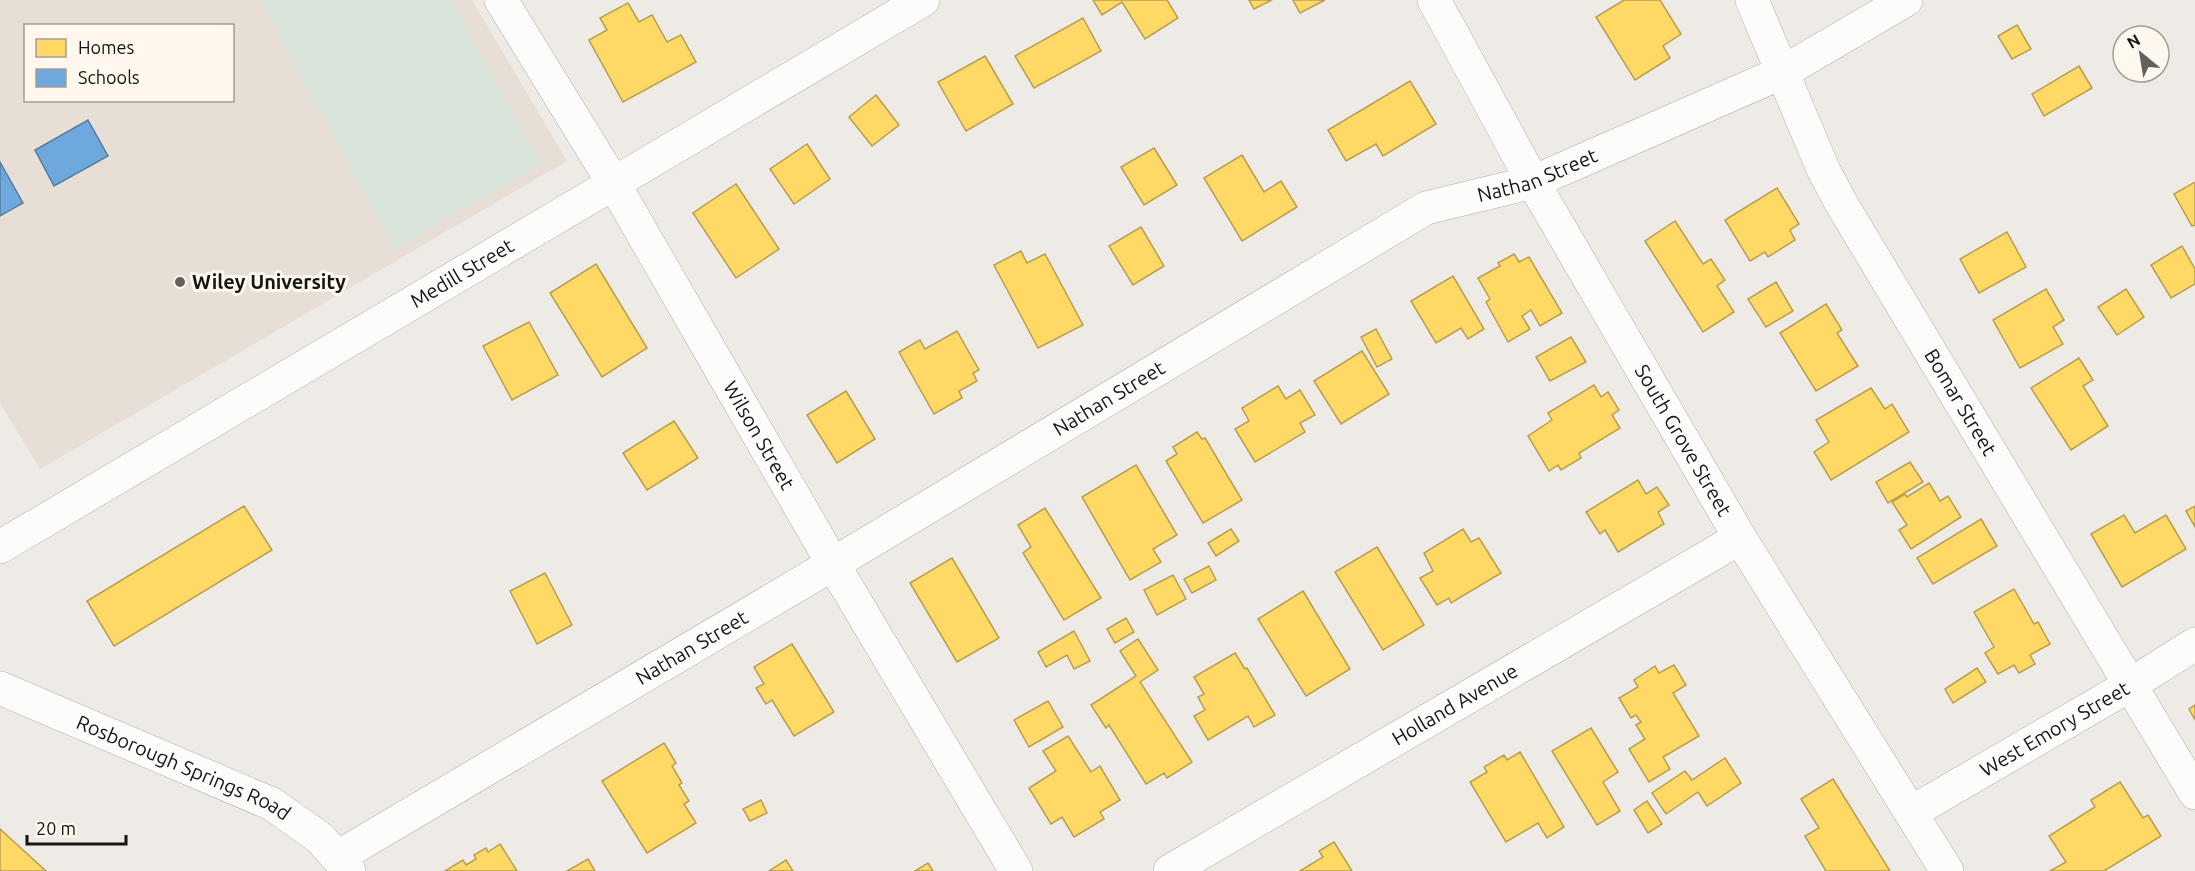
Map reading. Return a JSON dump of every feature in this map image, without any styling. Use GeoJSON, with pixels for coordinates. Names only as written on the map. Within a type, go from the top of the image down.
{"type":"FeatureCollection","features":[{"type":"Feature","properties":{"kind":"street","name":"Wilson Street"},"geometry":{"type":"LineString","coordinates":[[501,0],[614,184],[833,564],[1016,871]]}},
{"type":"Feature","properties":{"kind":"street","name":"Medill Street"},"geometry":{"type":"LineString","coordinates":[[0,546],[923,0]]}},
{"type":"Feature","properties":{"kind":"street","name":"South Grove Street"},"geometry":{"type":"LineString","coordinates":[[1434,0],[1533,182],[1740,538],[1947,871]]}},
{"type":"Feature","properties":{"kind":"street","name":"Bomar Street"},"geometry":{"type":"LineString","coordinates":[[1752,0],[1823,168],[1841,203],[2195,793]]}},
{"type":"Feature","properties":{"kind":"street","name":"Nathan Street"},"geometry":{"type":"LineString","coordinates":[[344,864],[833,564],[1426,208],[1533,182],[1783,72],[1906,0]]}},
{"type":"Feature","properties":{"kind":"street","name":"Holland Avenue"},"geometry":{"type":"LineString","coordinates":[[1170,871],[1740,538]]}},
{"type":"Feature","properties":{"kind":"street","name":"West Emory Street"},"geometry":{"type":"LineString","coordinates":[[1912,812],[2130,685],[2195,644]]}},
{"type":"Feature","properties":{"kind":"street","name":"Rosborough Springs Road"},"geometry":{"type":"LineString","coordinates":[[0,688],[272,804],[320,838],[344,864]]}},
{"type":"Feature","properties":{"kind":"shaded area","name":"Wiley University"},"geometry":{"type":"Polygon","coordinates":[[[0,0],[472,0],[567,161],[40,469],[0,403],[0,0]]]}},
{"type":"Feature","properties":{"kind":"shaded area"},"geometry":{"type":"Polygon","coordinates":[[[260,0],[451,0],[541,164],[394,249],[260,0]]]}},
{"type":"Feature","properties":{"kind":"building: Homes"},"geometry":{"type":"Polygon","coordinates":[[[1093,0],[1167,0],[1178,18],[1145,39],[1122,2],[1102,15],[1093,0]]]}},
{"type":"Feature","properties":{"kind":"building: Homes"},"geometry":{"type":"Polygon","coordinates":[[[1249,0],[1272,0],[1254,9],[1249,0]]]}},
{"type":"Feature","properties":{"kind":"building: Homes"},"geometry":{"type":"Polygon","coordinates":[[[1293,0],[1325,0],[1300,13],[1293,0]]]}},
{"type":"Feature","properties":{"kind":"building: Homes"},"geometry":{"type":"Polygon","coordinates":[[[1624,0],[1660,0],[1681,34],[1663,46],[1670,58],[1635,80],[1596,17],[1624,0]]]}},
{"type":"Feature","properties":{"kind":"building: Homes"},"geometry":{"type":"Polygon","coordinates":[[[628,3],[639,22],[652,15],[667,42],[681,35],[696,62],[623,102],[589,40],[607,30],[600,18],[628,3]]]}},
{"type":"Feature","properties":{"kind":"building: Homes"},"geometry":{"type":"Polygon","coordinates":[[[1083,18],[1101,51],[1034,88],[1015,56],[1083,18]]]}},
{"type":"Feature","properties":{"kind":"building: Homes"},"geometry":{"type":"Polygon","coordinates":[[[2017,25],[2031,49],[2012,59],[1998,36],[2017,25]]]}},
{"type":"Feature","properties":{"kind":"building: Homes"},"geometry":{"type":"Polygon","coordinates":[[[985,56],[1013,104],[966,131],[938,82],[985,56]]]}},
{"type":"Feature","properties":{"kind":"building: Homes"},"geometry":{"type":"Polygon","coordinates":[[[2079,66],[2092,88],[2044,116],[2032,94],[2079,66]]]}},
{"type":"Feature","properties":{"kind":"building: Homes"},"geometry":{"type":"Polygon","coordinates":[[[1410,81],[1436,124],[1383,156],[1376,144],[1346,161],[1328,130],[1410,81]]]}},
{"type":"Feature","properties":{"kind":"building: Homes"},"geometry":{"type":"Polygon","coordinates":[[[876,95],[899,125],[872,146],[849,117],[876,95]]]}},
{"type":"Feature","properties":{"kind":"building: Homes"},"geometry":{"type":"Polygon","coordinates":[[[807,144],[830,179],[794,204],[770,169],[807,144]]]}},
{"type":"Feature","properties":{"kind":"building: Homes"},"geometry":{"type":"Polygon","coordinates":[[[1154,148],[1177,185],[1144,205],[1121,167],[1154,148]]]}},
{"type":"Feature","properties":{"kind":"building: Homes"},"geometry":{"type":"Polygon","coordinates":[[[1242,155],[1264,192],[1281,181],[1297,207],[1242,241],[1204,178],[1242,155]]]}},
{"type":"Feature","properties":{"kind":"building: Homes"},"geometry":{"type":"Polygon","coordinates":[[[2195,182],[2195,225],[2192,226],[2174,194],[2195,182]]]}},
{"type":"Feature","properties":{"kind":"building: Homes"},"geometry":{"type":"Polygon","coordinates":[[[736,184],[779,249],[736,278],[693,213],[736,184]]]}},
{"type":"Feature","properties":{"kind":"building: Homes"},"geometry":{"type":"Polygon","coordinates":[[[1777,188],[1799,224],[1790,230],[1795,240],[1768,257],[1765,252],[1750,261],[1725,220],[1777,188]]]}},
{"type":"Feature","properties":{"kind":"building: Homes"},"geometry":{"type":"Polygon","coordinates":[[[1675,221],[1703,264],[1711,259],[1725,280],[1717,286],[1734,312],[1703,332],[1645,241],[1675,221]]]}},
{"type":"Feature","properties":{"kind":"building: Homes"},"geometry":{"type":"Polygon","coordinates":[[[1141,227],[1164,266],[1133,285],[1109,246],[1141,227]]]}},
{"type":"Feature","properties":{"kind":"building: Homes"},"geometry":{"type":"Polygon","coordinates":[[[2007,232],[2026,267],[1979,293],[1960,259],[2007,232]]]}},
{"type":"Feature","properties":{"kind":"building: Homes"},"geometry":{"type":"Polygon","coordinates":[[[2182,246],[2195,269],[2195,284],[2171,298],[2151,265],[2182,246]]]}},
{"type":"Feature","properties":{"kind":"building: Homes"},"geometry":{"type":"Polygon","coordinates":[[[1021,251],[1027,263],[1045,254],[1083,325],[1038,348],[994,265],[1021,251]]]}},
{"type":"Feature","properties":{"kind":"building: Homes"},"geometry":{"type":"Polygon","coordinates":[[[1514,254],[1519,262],[1529,257],[1562,313],[1540,326],[1531,310],[1522,316],[1530,329],[1508,342],[1486,302],[1490,299],[1478,278],[1500,266],[1498,263],[1514,254]]]}},
{"type":"Feature","properties":{"kind":"building: Homes"},"geometry":{"type":"Polygon","coordinates":[[[596,264],[647,348],[602,377],[550,293],[596,264]]]}},
{"type":"Feature","properties":{"kind":"building: Homes"},"geometry":{"type":"Polygon","coordinates":[[[1453,276],[1484,329],[1468,339],[1461,328],[1436,343],[1411,301],[1453,276]]]}},
{"type":"Feature","properties":{"kind":"building: Homes"},"geometry":{"type":"Polygon","coordinates":[[[1776,282],[1793,311],[1766,327],[1748,299],[1776,282]]]}},
{"type":"Feature","properties":{"kind":"building: Homes"},"geometry":{"type":"Polygon","coordinates":[[[2046,289],[2064,320],[2053,327],[2063,344],[2020,368],[1993,320],[2046,289]]]}},
{"type":"Feature","properties":{"kind":"building: Homes"},"geometry":{"type":"Polygon","coordinates":[[[2126,289],[2144,317],[2117,335],[2098,307],[2126,289]]]}},
{"type":"Feature","properties":{"kind":"building: Homes"},"geometry":{"type":"Polygon","coordinates":[[[1826,304],[1842,330],[1837,333],[1858,366],[1816,391],[1780,333],[1826,304]]]}},
{"type":"Feature","properties":{"kind":"building: Homes"},"geometry":{"type":"Polygon","coordinates":[[[529,322],[558,375],[512,400],[483,346],[529,322]]]}},
{"type":"Feature","properties":{"kind":"building: Homes"},"geometry":{"type":"Polygon","coordinates":[[[1376,329],[1392,359],[1377,367],[1361,337],[1376,329]]]}},
{"type":"Feature","properties":{"kind":"building: Homes"},"geometry":{"type":"Polygon","coordinates":[[[957,331],[979,370],[973,373],[977,381],[959,391],[962,398],[934,414],[899,352],[920,340],[925,349],[957,331]]]}},
{"type":"Feature","properties":{"kind":"building: Homes"},"geometry":{"type":"Polygon","coordinates":[[[1571,337],[1586,362],[1550,381],[1536,357],[1571,337]]]}},
{"type":"Feature","properties":{"kind":"building: Homes"},"geometry":{"type":"Polygon","coordinates":[[[1362,351],[1389,394],[1341,424],[1314,381],[1362,351]]]}},
{"type":"Feature","properties":{"kind":"building: Homes"},"geometry":{"type":"Polygon","coordinates":[[[2079,358],[2093,380],[2083,386],[2108,426],[2071,450],[2031,388],[2079,358]]]}},
{"type":"Feature","properties":{"kind":"building: Homes"},"geometry":{"type":"Polygon","coordinates":[[[1594,385],[1601,397],[1608,392],[1619,410],[1612,415],[1620,428],[1579,453],[1581,458],[1561,470],[1558,465],[1549,471],[1528,436],[1552,420],[1548,413],[1594,385]]]}},
{"type":"Feature","properties":{"kind":"building: Homes"},"geometry":{"type":"Polygon","coordinates":[[[1278,386],[1286,399],[1300,390],[1315,415],[1300,423],[1305,432],[1255,462],[1235,429],[1249,421],[1242,408],[1278,386]]]}},
{"type":"Feature","properties":{"kind":"building: Homes"},"geometry":{"type":"Polygon","coordinates":[[[1871,388],[1885,409],[1892,404],[1909,432],[1831,480],[1814,452],[1829,442],[1816,420],[1871,388]]]}},
{"type":"Feature","properties":{"kind":"building: Homes"},"geometry":{"type":"Polygon","coordinates":[[[846,391],[875,439],[837,463],[807,415],[846,391]]]}},
{"type":"Feature","properties":{"kind":"building: Homes"},"geometry":{"type":"Polygon","coordinates":[[[674,421],[698,458],[647,490],[623,453],[674,421]]]}},
{"type":"Feature","properties":{"kind":"building: Homes"},"geometry":{"type":"Polygon","coordinates":[[[1197,432],[1202,439],[1205,438],[1242,500],[1203,523],[1166,461],[1177,454],[1173,447],[1197,432]]]}},
{"type":"Feature","properties":{"kind":"building: Homes"},"geometry":{"type":"Polygon","coordinates":[[[1910,462],[1923,482],[1888,503],[1876,482],[1910,462]]]}},
{"type":"Feature","properties":{"kind":"building: Homes"},"geometry":{"type":"Polygon","coordinates":[[[1136,465],[1177,535],[1153,549],[1161,562],[1130,580],[1082,497],[1136,465]]]}},
{"type":"Feature","properties":{"kind":"building: Homes"},"geometry":{"type":"Polygon","coordinates":[[[1638,480],[1646,494],[1657,487],[1669,505],[1658,512],[1664,524],[1618,552],[1605,530],[1600,534],[1586,512],[1638,480]]]}},
{"type":"Feature","properties":{"kind":"building: Homes"},"geometry":{"type":"Polygon","coordinates":[[[1929,483],[1940,501],[1948,496],[1961,517],[1911,549],[1899,530],[1907,525],[1892,502],[1905,494],[1907,497],[1929,483]]]}},
{"type":"Feature","properties":{"kind":"building: Homes"},"geometry":{"type":"Polygon","coordinates":[[[244,506],[272,550],[114,646],[87,601],[244,506]]]}},
{"type":"Feature","properties":{"kind":"building: Homes"},"geometry":{"type":"Polygon","coordinates":[[[2195,506],[2195,527],[2186,511],[2195,506]]]}},
{"type":"Feature","properties":{"kind":"building: Homes"},"geometry":{"type":"Polygon","coordinates":[[[1045,508],[1101,598],[1064,620],[1023,553],[1031,547],[1018,525],[1045,508]]]}},
{"type":"Feature","properties":{"kind":"building: Homes"},"geometry":{"type":"Polygon","coordinates":[[[2124,515],[2135,533],[2166,515],[2186,549],[2122,587],[2091,534],[2124,515]]]}},
{"type":"Feature","properties":{"kind":"building: Homes"},"geometry":{"type":"Polygon","coordinates":[[[1981,519],[1997,546],[1933,584],[1917,558],[1981,519]]]}},
{"type":"Feature","properties":{"kind":"building: Homes"},"geometry":{"type":"Polygon","coordinates":[[[1231,529],[1239,541],[1216,556],[1208,543],[1231,529]]]}},
{"type":"Feature","properties":{"kind":"building: Homes"},"geometry":{"type":"Polygon","coordinates":[[[1463,529],[1471,542],[1479,538],[1501,573],[1451,603],[1449,598],[1437,605],[1420,578],[1433,571],[1424,553],[1463,529]]]}},
{"type":"Feature","properties":{"kind":"building: Homes"},"geometry":{"type":"Polygon","coordinates":[[[1377,547],[1424,625],[1383,650],[1335,572],[1377,547]]]}},
{"type":"Feature","properties":{"kind":"building: Homes"},"geometry":{"type":"Polygon","coordinates":[[[952,558],[999,638],[957,662],[910,583],[952,558]]]}},
{"type":"Feature","properties":{"kind":"building: Homes"},"geometry":{"type":"Polygon","coordinates":[[[1209,566],[1216,580],[1192,593],[1184,579],[1209,566]]]}},
{"type":"Feature","properties":{"kind":"building: Homes"},"geometry":{"type":"Polygon","coordinates":[[[545,573],[572,625],[537,644],[510,591],[545,573]]]}},
{"type":"Feature","properties":{"kind":"building: Homes"},"geometry":{"type":"Polygon","coordinates":[[[1173,575],[1186,599],[1157,615],[1144,590],[1173,575]]]}},
{"type":"Feature","properties":{"kind":"building: Homes"},"geometry":{"type":"Polygon","coordinates":[[[2014,589],[2034,624],[2038,622],[2050,644],[2030,655],[2035,664],[2019,673],[2014,665],[1998,674],[1985,653],[1994,647],[1974,612],[2014,589]]]}},
{"type":"Feature","properties":{"kind":"building: Homes"},"geometry":{"type":"Polygon","coordinates":[[[1303,591],[1350,669],[1306,696],[1258,619],[1303,591]]]}},
{"type":"Feature","properties":{"kind":"building: Homes"},"geometry":{"type":"Polygon","coordinates":[[[1126,618],[1134,632],[1115,643],[1107,629],[1126,618]]]}},
{"type":"Feature","properties":{"kind":"building: Homes"},"geometry":{"type":"Polygon","coordinates":[[[1074,631],[1090,661],[1074,669],[1067,655],[1046,667],[1038,652],[1074,631]]]}},
{"type":"Feature","properties":{"kind":"building: Homes"},"geometry":{"type":"Polygon","coordinates":[[[1138,639],[1158,670],[1140,682],[1192,762],[1167,778],[1164,773],[1146,784],[1109,725],[1106,728],[1091,705],[1136,676],[1120,651],[1138,639]]]}},
{"type":"Feature","properties":{"kind":"building: Homes"},"geometry":{"type":"Polygon","coordinates":[[[792,644],[834,712],[794,736],[772,700],[766,704],[756,688],[764,684],[754,667],[792,644]]]}},
{"type":"Feature","properties":{"kind":"building: Homes"},"geometry":{"type":"Polygon","coordinates":[[[1235,653],[1245,669],[1247,668],[1275,715],[1254,727],[1248,716],[1208,740],[1194,716],[1205,710],[1198,697],[1204,694],[1194,677],[1235,653]]]}},
{"type":"Feature","properties":{"kind":"building: Homes"},"geometry":{"type":"Polygon","coordinates":[[[1674,665],[1686,685],[1673,693],[1699,736],[1663,757],[1670,769],[1649,782],[1629,749],[1645,739],[1636,725],[1641,722],[1636,715],[1631,718],[1619,698],[1638,687],[1634,680],[1655,666],[1659,673],[1674,665]]]}},
{"type":"Feature","properties":{"kind":"building: Homes"},"geometry":{"type":"Polygon","coordinates":[[[1977,668],[1986,682],[1953,703],[1945,689],[1977,668]]]}},
{"type":"Feature","properties":{"kind":"building: Homes"},"geometry":{"type":"Polygon","coordinates":[[[1048,701],[1063,727],[1029,747],[1014,720],[1048,701]]]}},
{"type":"Feature","properties":{"kind":"building: Homes"},"geometry":{"type":"Polygon","coordinates":[[[2195,705],[2195,720],[2189,709],[2195,705]]]}},
{"type":"Feature","properties":{"kind":"building: Homes"},"geometry":{"type":"Polygon","coordinates":[[[1591,728],[1618,772],[1603,782],[1620,811],[1597,825],[1552,751],[1591,728]]]}},
{"type":"Feature","properties":{"kind":"building: Homes"},"geometry":{"type":"Polygon","coordinates":[[[1068,736],[1091,772],[1100,766],[1120,800],[1100,812],[1104,819],[1074,837],[1062,817],[1051,824],[1029,788],[1056,771],[1043,751],[1068,736]]]}},
{"type":"Feature","properties":{"kind":"building: Homes"},"geometry":{"type":"Polygon","coordinates":[[[664,743],[676,763],[672,766],[682,783],[679,785],[689,801],[684,804],[696,823],[647,853],[602,781],[664,743]]]}},
{"type":"Feature","properties":{"kind":"building: Homes"},"geometry":{"type":"Polygon","coordinates":[[[1520,752],[1564,827],[1547,838],[1538,823],[1506,842],[1470,782],[1487,772],[1484,767],[1504,755],[1507,760],[1520,752]]]}},
{"type":"Feature","properties":{"kind":"building: Homes"},"geometry":{"type":"Polygon","coordinates":[[[1725,758],[1741,783],[1707,806],[1698,792],[1666,814],[1652,793],[1685,771],[1692,780],[1725,758]]]}},
{"type":"Feature","properties":{"kind":"building: Homes"},"geometry":{"type":"Polygon","coordinates":[[[1833,779],[1890,871],[1826,871],[1805,836],[1819,828],[1801,799],[1833,779]]]}},
{"type":"Feature","properties":{"kind":"building: Homes"},"geometry":{"type":"Polygon","coordinates":[[[2120,782],[2143,818],[2148,815],[2161,836],[2104,871],[2050,871],[2066,862],[2049,836],[2095,807],[2091,800],[2120,782]]]}},
{"type":"Feature","properties":{"kind":"building: Homes"},"geometry":{"type":"Polygon","coordinates":[[[761,800],[767,813],[750,821],[743,809],[761,800]]]}},
{"type":"Feature","properties":{"kind":"building: Homes"},"geometry":{"type":"Polygon","coordinates":[[[1647,801],[1662,824],[1648,833],[1634,810],[1647,801]]]}},
{"type":"Feature","properties":{"kind":"building: Homes"},"geometry":{"type":"Polygon","coordinates":[[[0,829],[46,871],[0,871],[0,829]]]}},
{"type":"Feature","properties":{"kind":"building: Homes"},"geometry":{"type":"Polygon","coordinates":[[[1334,842],[1352,871],[1300,871],[1323,857],[1319,851],[1334,842]]]}},
{"type":"Feature","properties":{"kind":"building: Homes"},"geometry":{"type":"Polygon","coordinates":[[[500,844],[517,871],[445,871],[463,860],[466,865],[476,859],[474,855],[486,848],[488,852],[500,844]]]}},
{"type":"Feature","properties":{"kind":"building: Homes"},"geometry":{"type":"Polygon","coordinates":[[[588,859],[595,871],[567,871],[588,859]]]}},
{"type":"Feature","properties":{"kind":"building: Homes"},"geometry":{"type":"Polygon","coordinates":[[[786,860],[793,871],[769,871],[786,860]]]}},
{"type":"Feature","properties":{"kind":"building: Homes"},"geometry":{"type":"Polygon","coordinates":[[[928,863],[933,871],[915,871],[928,863]]]}},
{"type":"Feature","properties":{"kind":"building: Schools"},"geometry":{"type":"Polygon","coordinates":[[[88,120],[108,156],[54,186],[35,150],[88,120]]]}},
{"type":"Feature","properties":{"kind":"building: Schools"},"geometry":{"type":"Polygon","coordinates":[[[0,162],[23,203],[0,216],[0,162]]]}},
{"type":"Feature","properties":{"kind":"place","name":"Wiley University"},"geometry":{"type":"Point","coordinates":[180,282]}}]}
